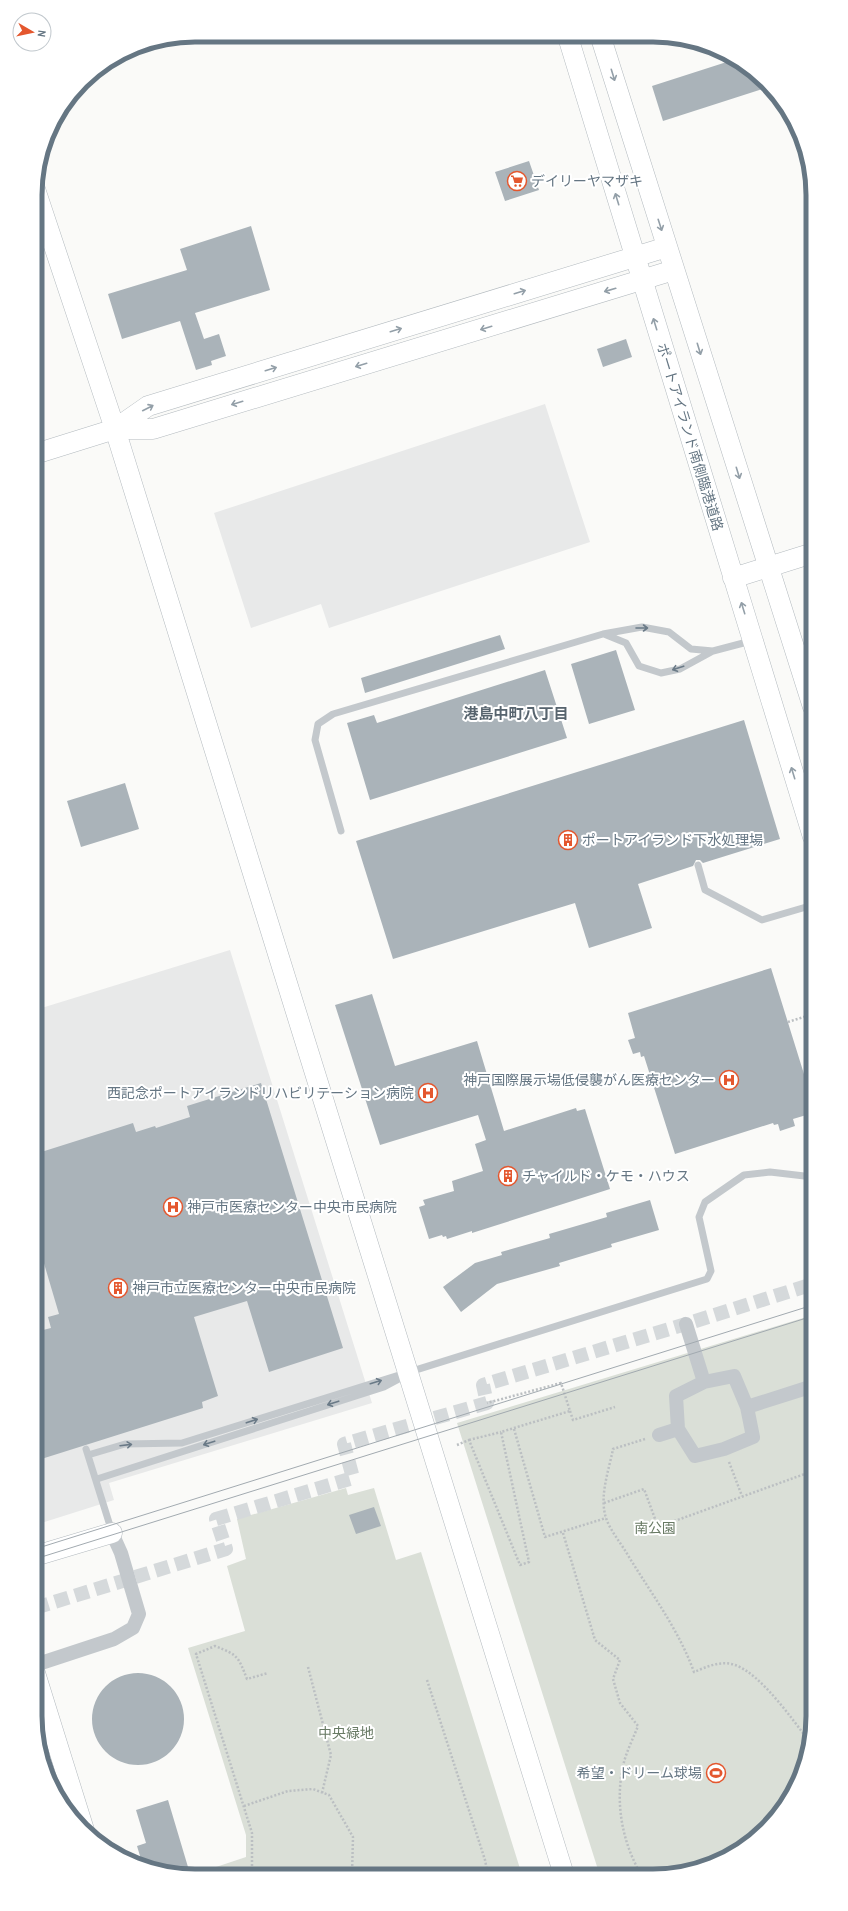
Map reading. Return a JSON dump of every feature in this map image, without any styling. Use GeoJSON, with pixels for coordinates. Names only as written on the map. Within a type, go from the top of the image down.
{"type":"FeatureCollection","features":[{"type":"Feature","properties":{"kind":"street","name":"ポートアイランド南側臨港道路"},"geometry":{"type":"LineString","coordinates":[[569,42],[634,258],[806,811]]}},
{"type":"Feature","properties":{"kind":"street"},"geometry":{"type":"LineString","coordinates":[[602,42],[806,685]]}},
{"type":"Feature","properties":{"kind":"street"},"geometry":{"type":"LineString","coordinates":[[42,210],[115,429],[562,1869]]}},
{"type":"Feature","properties":{"kind":"street"},"geometry":{"type":"LineString","coordinates":[[115,429],[148,406],[667,247]]}},
{"type":"Feature","properties":{"kind":"street"},"geometry":{"type":"LineString","coordinates":[[42,452],[115,429],[153,429],[674,270]]}},
{"type":"Feature","properties":{"kind":"street"},"geometry":{"type":"LineString","coordinates":[[733,578],[806,555]]}},
{"type":"Feature","properties":{"kind":"street"},"geometry":{"type":"LineString","coordinates":[[686,1324],[704,1382]]}},
{"type":"Feature","properties":{"kind":"street"},"geometry":{"type":"LineString","coordinates":[[734,1376],[747,1407],[753,1437],[724,1449],[695,1456],[678,1429],[676,1396],[704,1382],[734,1376]]}},
{"type":"Feature","properties":{"kind":"street"},"geometry":{"type":"LineString","coordinates":[[747,1407],[806,1388]]}},
{"type":"Feature","properties":{"kind":"street"},"geometry":{"type":"LineString","coordinates":[[659,1435],[678,1429]]}},
{"type":"Feature","properties":{"kind":"street"},"geometry":{"type":"LineString","coordinates":[[42,1554],[112,1533],[121,1553],[139,1614],[132,1628],[114,1639],[42,1663]]}},
{"type":"Feature","properties":{"kind":"street"},"geometry":{"type":"LineString","coordinates":[[42,1695],[80,1817]]}},
{"type":"Feature","properties":{"kind":"lane"},"geometry":{"type":"LineString","coordinates":[[341,831],[315,740],[318,724],[332,714],[603,634],[642,627],[669,632],[691,649],[713,651]]}},
{"type":"Feature","properties":{"kind":"lane"},"geometry":{"type":"LineString","coordinates":[[603,634],[626,643],[639,666],[661,673],[680,669],[713,651],[753,640]]}},
{"type":"Feature","properties":{"kind":"lane"},"geometry":{"type":"LineString","coordinates":[[698,865],[705,890],[762,920],[806,907]]}},
{"type":"Feature","properties":{"kind":"lane"},"geometry":{"type":"LineString","coordinates":[[112,1533],[87,1452],[125,1444],[182,1444],[707,1279],[711,1271],[699,1217],[705,1202],[744,1175],[770,1172],[806,1176]]}},
{"type":"Feature","properties":{"kind":"lane"},"geometry":{"type":"LineString","coordinates":[[96,1480],[384,1387],[408,1374]]}},
{"type":"Feature","properties":{"kind":"path"},"geometry":{"type":"LineString","coordinates":[[788,1022],[806,1016]]}},
{"type":"Feature","properties":{"kind":"path"},"geometry":{"type":"LineString","coordinates":[[487,1403],[561,1383],[573,1420],[615,1406]]}},
{"type":"Feature","properties":{"kind":"path"},"geometry":{"type":"LineString","coordinates":[[457,1445],[469,1440],[514,1429],[570,1411]]}},
{"type":"Feature","properties":{"kind":"path"},"geometry":{"type":"LineString","coordinates":[[514,1429],[545,1537],[563,1533],[606,1518]]}},
{"type":"Feature","properties":{"kind":"path"},"geometry":{"type":"LineString","coordinates":[[469,1440],[520,1565],[529,1562],[502,1432]]}},
{"type":"Feature","properties":{"kind":"path"},"geometry":{"type":"LineString","coordinates":[[636,1442],[613,1449],[604,1492],[606,1518],[639,1573],[673,1625],[686,1649],[694,1672],[714,1664],[735,1665],[762,1682],[805,1734]]}},
{"type":"Feature","properties":{"kind":"path"},"geometry":{"type":"LineString","coordinates":[[724,1449],[742,1496]]}},
{"type":"Feature","properties":{"kind":"path"},"geometry":{"type":"LineString","coordinates":[[604,1503],[644,1489],[658,1527],[806,1473]]}},
{"type":"Feature","properties":{"kind":"path"},"geometry":{"type":"LineString","coordinates":[[563,1533],[595,1640],[620,1660],[613,1679],[620,1703],[638,1726],[623,1765],[620,1789],[620,1814],[629,1848],[639,1869]]}},
{"type":"Feature","properties":{"kind":"path"},"geometry":{"type":"LineString","coordinates":[[252,1869],[252,1833],[196,1654],[215,1646],[233,1653],[240,1661],[247,1679],[268,1673]]}},
{"type":"Feature","properties":{"kind":"path"},"geometry":{"type":"LineString","coordinates":[[308,1667],[331,1755],[322,1793]]}},
{"type":"Feature","properties":{"kind":"path"},"geometry":{"type":"LineString","coordinates":[[427,1680],[486,1869]]}},
{"type":"Feature","properties":{"kind":"path"},"geometry":{"type":"LineString","coordinates":[[244,1806],[288,1791],[313,1789],[329,1795],[353,1836],[352,1869]]}},
{"type":"Feature","properties":{"kind":"shaded area"},"geometry":{"type":"Polygon","coordinates":[[[545,404],[590,542],[329,628],[321,604],[251,628],[214,513],[545,404]]]}},
{"type":"Feature","properties":{"kind":"shaded area","name":"神戸市医療センター中央市民病院"},"geometry":{"type":"Polygon","coordinates":[[[230,950],[372,1403],[109,1483],[114,1500],[42,1523],[42,1008],[230,950]]]}},
{"type":"Feature","properties":{"kind":"green space","name":"南公園"},"geometry":{"type":"Polygon","coordinates":[[[806,1317],[805,1736],[798,1765],[786,1793],[768,1817],[754,1831],[730,1849],[693,1864],[673,1868],[598,1869],[457,1423],[806,1317]]]}},
{"type":"Feature","properties":{"kind":"green space","name":"中央緑地"},"geometry":{"type":"Polygon","coordinates":[[[346,1488],[348,1495],[374,1488],[396,1560],[421,1552],[520,1869],[210,1869],[246,1857],[246,1835],[188,1648],[245,1631],[227,1566],[246,1559],[237,1519],[346,1488]]]}},
{"type":"Feature","properties":{"kind":"building"},"geometry":{"type":"Polygon","coordinates":[[[729,61],[754,80],[763,89],[663,121],[652,86],[729,61]]]}},
{"type":"Feature","properties":{"kind":"building","name":"デイリーヤマザキ"},"geometry":{"type":"Polygon","coordinates":[[[529,161],[539,190],[505,201],[495,172],[529,161]]]}},
{"type":"Feature","properties":{"kind":"building"},"geometry":{"type":"Polygon","coordinates":[[[251,226],[270,290],[195,313],[204,339],[219,334],[226,356],[211,361],[212,365],[196,370],[180,321],[122,339],[108,294],[187,270],[180,249],[251,226]]]}},
{"type":"Feature","properties":{"kind":"building"},"geometry":{"type":"Polygon","coordinates":[[[626,339],[632,357],[603,367],[597,349],[626,339]]]}},
{"type":"Feature","properties":{"kind":"building"},"geometry":{"type":"Polygon","coordinates":[[[500,635],[505,649],[365,693],[361,678],[500,635]]]}},
{"type":"Feature","properties":{"kind":"building"},"geometry":{"type":"Polygon","coordinates":[[[616,650],[635,710],[589,724],[571,664],[616,650]]]}},
{"type":"Feature","properties":{"kind":"building"},"geometry":{"type":"Polygon","coordinates":[[[545,670],[567,738],[370,800],[347,723],[374,715],[377,723],[545,670]]]}},
{"type":"Feature","properties":{"kind":"building","name":"ポートアイランド下水処理場"},"geometry":{"type":"Polygon","coordinates":[[[744,720],[780,839],[703,863],[700,860],[696,860],[693,866],[638,884],[652,928],[589,948],[575,903],[393,959],[356,841],[744,720]]]}},
{"type":"Feature","properties":{"kind":"building"},"geometry":{"type":"Polygon","coordinates":[[[125,783],[139,829],[81,847],[67,801],[125,783]]]}},
{"type":"Feature","properties":{"kind":"building","name":"神戸国際展示場低侵襲がん医療センター"},"geometry":{"type":"Polygon","coordinates":[[[771,968],[806,1080],[806,1115],[793,1119],[795,1126],[780,1131],[778,1124],[774,1125],[773,1123],[675,1154],[644,1056],[641,1057],[640,1052],[633,1054],[628,1040],[635,1038],[628,1013],[771,968]]]}},
{"type":"Feature","properties":{"kind":"building"},"geometry":{"type":"Polygon","coordinates":[[[372,994],[395,1066],[477,1041],[504,1131],[576,1108],[577,1111],[585,1109],[610,1189],[472,1233],[472,1231],[447,1239],[446,1236],[443,1237],[442,1235],[429,1239],[419,1207],[425,1205],[423,1200],[454,1191],[452,1181],[483,1171],[475,1144],[486,1140],[478,1115],[380,1145],[335,1005],[372,994]]]}},
{"type":"Feature","properties":{"kind":"building"},"geometry":{"type":"Polygon","coordinates":[[[261,1083],[343,1348],[269,1372],[247,1301],[194,1317],[218,1396],[202,1402],[203,1408],[42,1459],[42,1330],[51,1328],[48,1317],[59,1314],[42,1260],[42,1152],[133,1123],[136,1132],[155,1126],[156,1128],[190,1117],[187,1106],[261,1083]]]}},
{"type":"Feature","properties":{"kind":"building"},"geometry":{"type":"Polygon","coordinates":[[[650,1200],[659,1230],[611,1244],[612,1247],[559,1263],[560,1266],[497,1284],[461,1312],[443,1287],[475,1263],[502,1255],[501,1252],[550,1238],[549,1234],[607,1217],[606,1213],[650,1200]]]}},
{"type":"Feature","properties":{"kind":"building"},"geometry":{"type":"Polygon","coordinates":[[[374,1507],[381,1526],[356,1534],[349,1515],[374,1507]]]}},
{"type":"Feature","properties":{"kind":"building"},"geometry":{"type":"Polygon","coordinates":[[[138,1673],[155,1677],[170,1687],[180,1702],[184,1719],[180,1736],[170,1751],[155,1761],[138,1765],[121,1761],[106,1751],[96,1736],[92,1719],[96,1702],[106,1687],[121,1677],[138,1673]]]}},
{"type":"Feature","properties":{"kind":"building"},"geometry":{"type":"Polygon","coordinates":[[[168,1800],[188,1867],[175,1868],[155,1864],[141,1859],[137,1846],[146,1843],[136,1810],[168,1800]]]}},
{"type":"Feature","properties":{"kind":"tunnel"},"geometry":{"type":"LineString","coordinates":[[42,1606],[226,1549],[216,1519],[353,1478],[344,1444],[487,1403],[483,1385],[806,1286]]}},
{"type":"Feature","properties":{"kind":"tram line"},"geometry":{"type":"LineString","coordinates":[[42,1547],[806,1307]]}},
{"type":"Feature","properties":{"kind":"tram line"},"geometry":{"type":"LineString","coordinates":[[42,1557],[806,1318]]}},
{"type":"Feature","properties":{"kind":"place","name":"デイリーヤマザキ"},"geometry":{"type":"Point","coordinates":[517,181]}},
{"type":"Feature","properties":{"kind":"place","name":"ポートアイランド下水処理場"},"geometry":{"type":"Point","coordinates":[568,840]}},
{"type":"Feature","properties":{"kind":"place","name":"神戸国際展示場低侵襲がん医療センター"},"geometry":{"type":"Point","coordinates":[729,1080]}},
{"type":"Feature","properties":{"kind":"place","name":"西記念ポートアイランドリハビリテーション病院"},"geometry":{"type":"Point","coordinates":[428,1093]}},
{"type":"Feature","properties":{"kind":"place","name":"チャイルド・ケモ・ハウス"},"geometry":{"type":"Point","coordinates":[508,1176]}},
{"type":"Feature","properties":{"kind":"place","name":"神戸市医療センター中央市民病院"},"geometry":{"type":"Point","coordinates":[173,1207]}},
{"type":"Feature","properties":{"kind":"place","name":"神戸市立医療センター中央市民病院"},"geometry":{"type":"Point","coordinates":[118,1288]}},
{"type":"Feature","properties":{"kind":"place","name":"希望・ドリーム球場"},"geometry":{"type":"Point","coordinates":[716,1773]}},
{"type":"Feature","properties":{"kind":"district","name":"港島中町八丁目"},"geometry":{"type":"Point","coordinates":[516,713]}}]}
